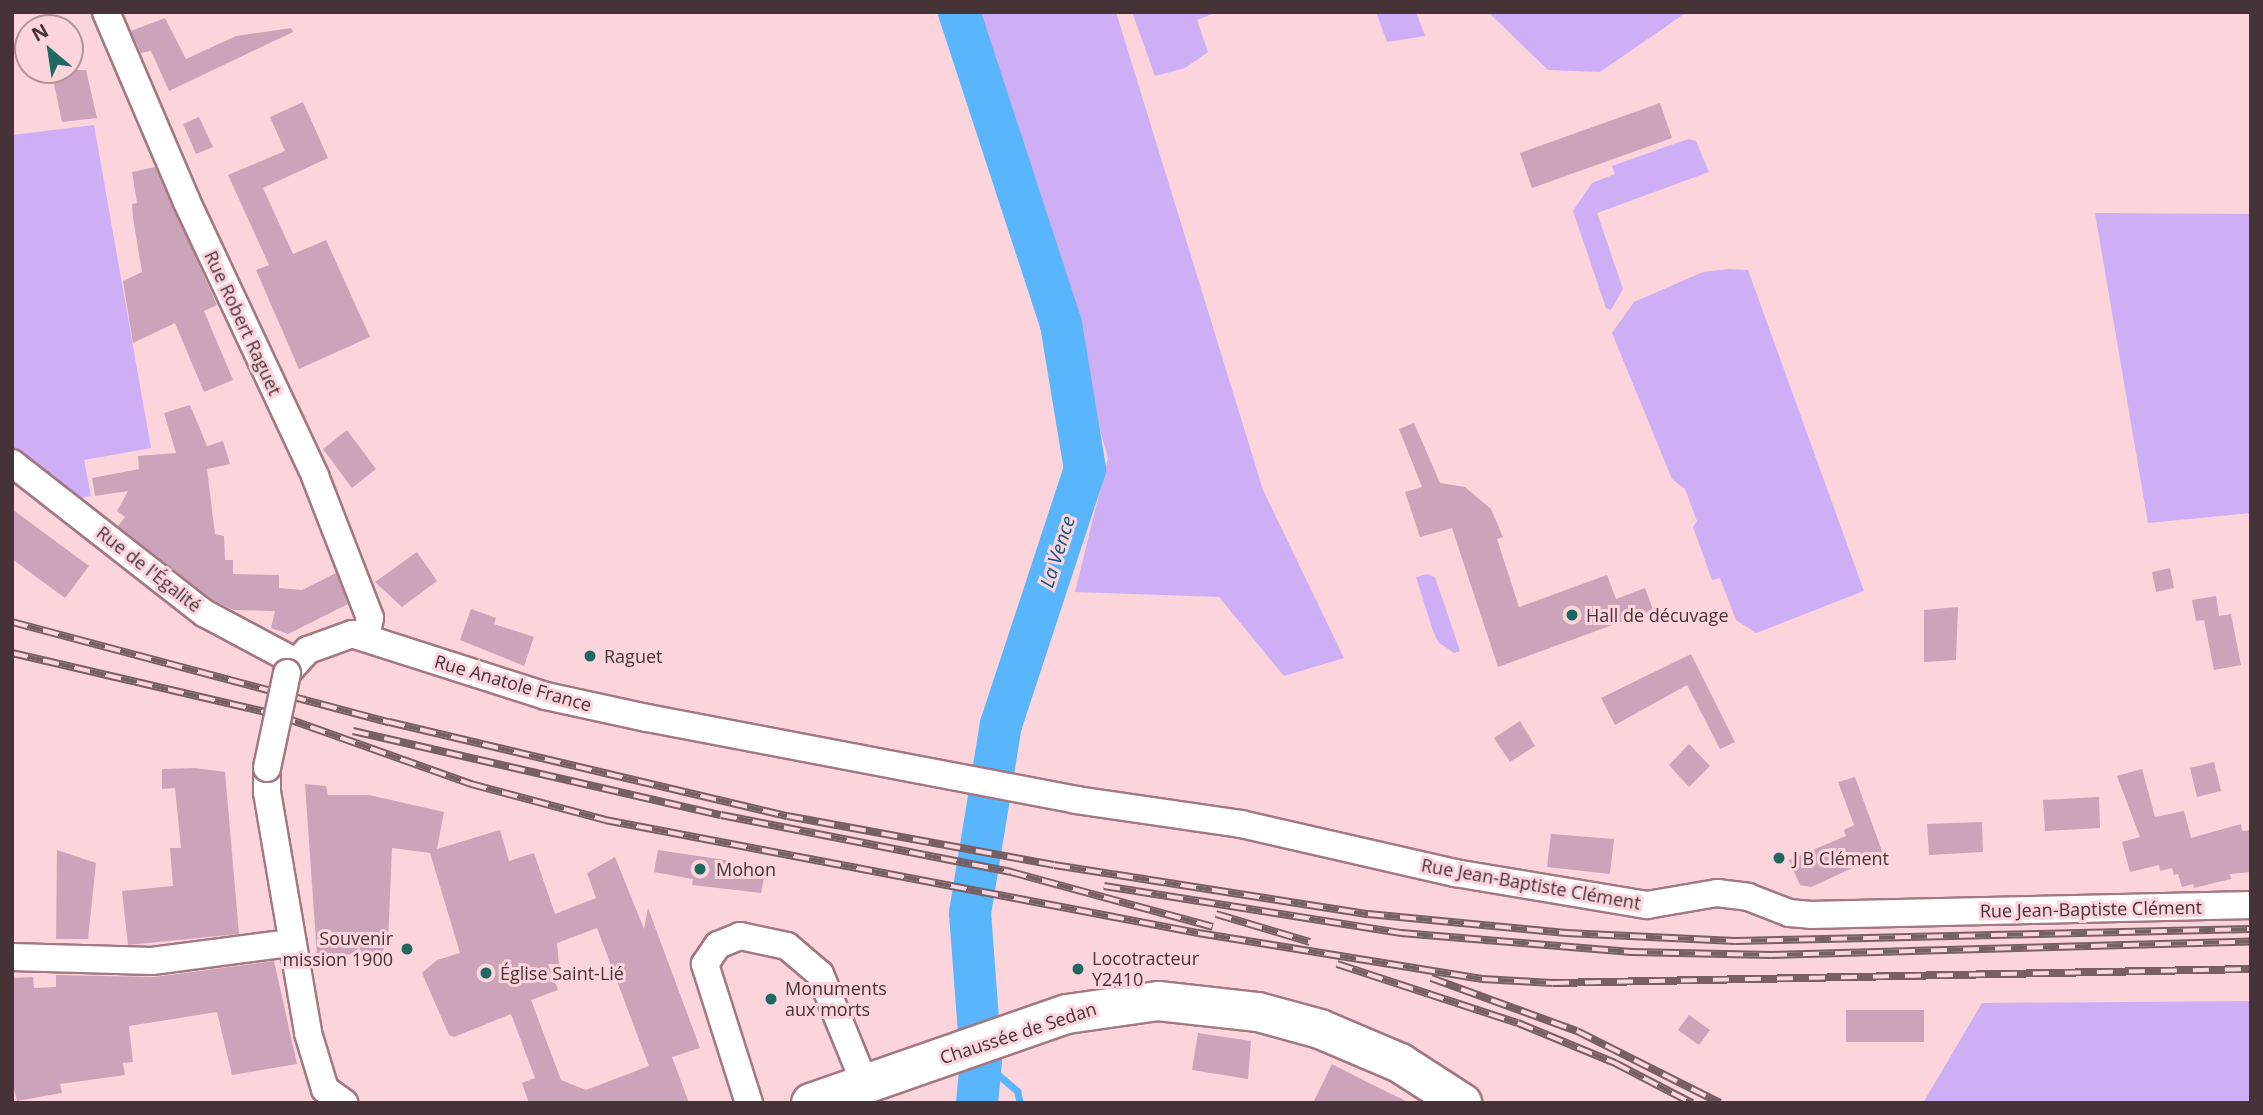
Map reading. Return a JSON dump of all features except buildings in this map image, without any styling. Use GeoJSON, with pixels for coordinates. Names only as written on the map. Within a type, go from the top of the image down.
{"type":"FeatureCollection","features":[{"type":"Feature","properties":{"kind":"main road","name":"Chaussée de Sedan"},"geometry":{"type":"LineString","coordinates":[[811,1103],[1010,1034],[1108,1004],[1179,1001],[1215,1005],[1320,1029],[1400,1063],[1462,1103]]}},
{"type":"Feature","properties":{"kind":"street","name":"Rue Robert Raguet"},"geometry":{"type":"LineString","coordinates":[[106,12],[186,200],[315,476],[370,618],[366,637]]}},
{"type":"Feature","properties":{"kind":"street","name":"Rue de l'Égalité"},"geometry":{"type":"LineString","coordinates":[[12,463],[204,613],[291,667]]}},
{"type":"Feature","properties":{"kind":"street","name":"Rue Anatole France"},"geometry":{"type":"LineString","coordinates":[[291,667],[328,641],[352,634],[546,696],[1023,790]]}},
{"type":"Feature","properties":{"kind":"street"},"geometry":{"type":"LineString","coordinates":[[291,667],[267,768],[291,943],[324,1089],[344,1103]]}},
{"type":"Feature","properties":{"kind":"street","name":"Rue Jean-Baptiste Clément"},"geometry":{"type":"LineString","coordinates":[[1023,790],[1241,824],[1455,873],[1647,905],[1731,894],[1811,915],[2251,905]]}},
{"type":"Feature","properties":{"kind":"street"},"geometry":{"type":"LineString","coordinates":[[749,1103],[705,964],[718,945],[740,936],[780,943],[812,965],[827,988],[865,1084]]}},
{"type":"Feature","properties":{"kind":"street"},"geometry":{"type":"LineString","coordinates":[[12,957],[152,961],[291,943]]}},
{"type":"Feature","properties":{"kind":"shaded area"},"geometry":{"type":"Polygon","coordinates":[[[979,12],[1116,12],[1263,490],[1344,658],[1284,676],[1219,597],[1075,592],[1108,458],[979,12]]]}},
{"type":"Feature","properties":{"kind":"shaded area"},"geometry":{"type":"Polygon","coordinates":[[[1132,12],[1217,12],[1197,20],[1208,52],[1185,68],[1155,76],[1132,12]]]}},
{"type":"Feature","properties":{"kind":"shaded area"},"geometry":{"type":"Polygon","coordinates":[[[1376,12],[1416,12],[1425,36],[1387,42],[1376,12]]]}},
{"type":"Feature","properties":{"kind":"shaded area"},"geometry":{"type":"Polygon","coordinates":[[[1488,12],[1687,12],[1600,72],[1548,70],[1488,12]]]}},
{"type":"Feature","properties":{"kind":"shaded area"},"geometry":{"type":"Polygon","coordinates":[[[94,125],[151,448],[84,460],[91,496],[78,499],[12,448],[12,135],[94,125]]]}},
{"type":"Feature","properties":{"kind":"shaded area"},"geometry":{"type":"Polygon","coordinates":[[[1688,139],[1696,141],[1709,172],[1597,213],[1623,289],[1611,310],[1606,308],[1573,211],[1592,183],[1615,174],[1612,166],[1688,139]]]}},
{"type":"Feature","properties":{"kind":"shaded area"},"geometry":{"type":"Polygon","coordinates":[[[2095,213],[2251,214],[2251,513],[2148,523],[2095,213]]]}},
{"type":"Feature","properties":{"kind":"shaded area"},"geometry":{"type":"Polygon","coordinates":[[[1748,270],[1864,591],[1756,633],[1736,620],[1720,578],[1712,580],[1693,527],[1697,521],[1685,489],[1672,479],[1612,333],[1634,302],[1703,272],[1748,270]]]}},
{"type":"Feature","properties":{"kind":"shaded area"},"geometry":{"type":"Polygon","coordinates":[[[1427,574],[1435,577],[1460,651],[1454,653],[1438,642],[1433,631],[1416,577],[1427,574]]]}},
{"type":"Feature","properties":{"kind":"shaded area"},"geometry":{"type":"Polygon","coordinates":[[[2251,1001],[2251,1103],[1923,1103],[1982,1003],[2251,1001]]]}},
{"type":"Feature","properties":{"kind":"waterway","name":"La Vence"},"geometry":{"type":"LineString","coordinates":[[959,12],[1061,324],[1085,469],[1001,724],[970,913],[981,1060],[977,1103]]}},
{"type":"Feature","properties":{"kind":"waterway"},"geometry":{"type":"LineString","coordinates":[[981,1060],[1017,1091],[1020,1103]]}},
{"type":"Feature","properties":{"kind":"railway"},"geometry":{"type":"LineString","coordinates":[[12,622],[389,722],[787,816],[1054,865],[1368,914],[1566,933],[1735,941],[2251,929]]}},
{"type":"Feature","properties":{"kind":"railway"},"geometry":{"type":"LineString","coordinates":[[12,653],[288,717]]}},
{"type":"Feature","properties":{"kind":"railway"},"geometry":{"type":"LineString","coordinates":[[280,716],[471,784],[605,820],[1198,933],[1482,979],[1553,983],[2251,969]]}},
{"type":"Feature","properties":{"kind":"railway"},"geometry":{"type":"LineString","coordinates":[[353,731],[721,815],[1011,872],[1213,927]]}},
{"type":"Feature","properties":{"kind":"railway"},"geometry":{"type":"LineString","coordinates":[[1104,886],[1401,933],[1631,952],[1771,955],[2251,942]]}},
{"type":"Feature","properties":{"kind":"railway"},"geometry":{"type":"LineString","coordinates":[[1216,914],[1310,942]]}},
{"type":"Feature","properties":{"kind":"railway"},"geometry":{"type":"LineString","coordinates":[[1337,964],[1518,1023],[1615,1063],[1692,1103]]}},
{"type":"Feature","properties":{"kind":"railway"},"geometry":{"type":"LineString","coordinates":[[1431,978],[1577,1031],[1720,1103]]}},
{"type":"Feature","properties":{"kind":"place","name":"Hall de décuvage"},"geometry":{"type":"Point","coordinates":[1572,615]}},
{"type":"Feature","properties":{"kind":"place","name":"Raguet"},"geometry":{"type":"Point","coordinates":[590,656]}},
{"type":"Feature","properties":{"kind":"place","name":"J B Clément"},"geometry":{"type":"Point","coordinates":[1779,858]}},
{"type":"Feature","properties":{"kind":"place","name":"Mohon"},"geometry":{"type":"Point","coordinates":[700,869]}},
{"type":"Feature","properties":{"kind":"place","name":"Souvenir mission 1900"},"geometry":{"type":"Point","coordinates":[407,949]}},
{"type":"Feature","properties":{"kind":"place","name":"Locotracteur Y2410"},"geometry":{"type":"Point","coordinates":[1078,969]}},
{"type":"Feature","properties":{"kind":"place","name":"Église Saint-Lié"},"geometry":{"type":"Point","coordinates":[486,973]}},
{"type":"Feature","properties":{"kind":"place","name":"Monuments aux morts"},"geometry":{"type":"Point","coordinates":[771,999]}}]}
